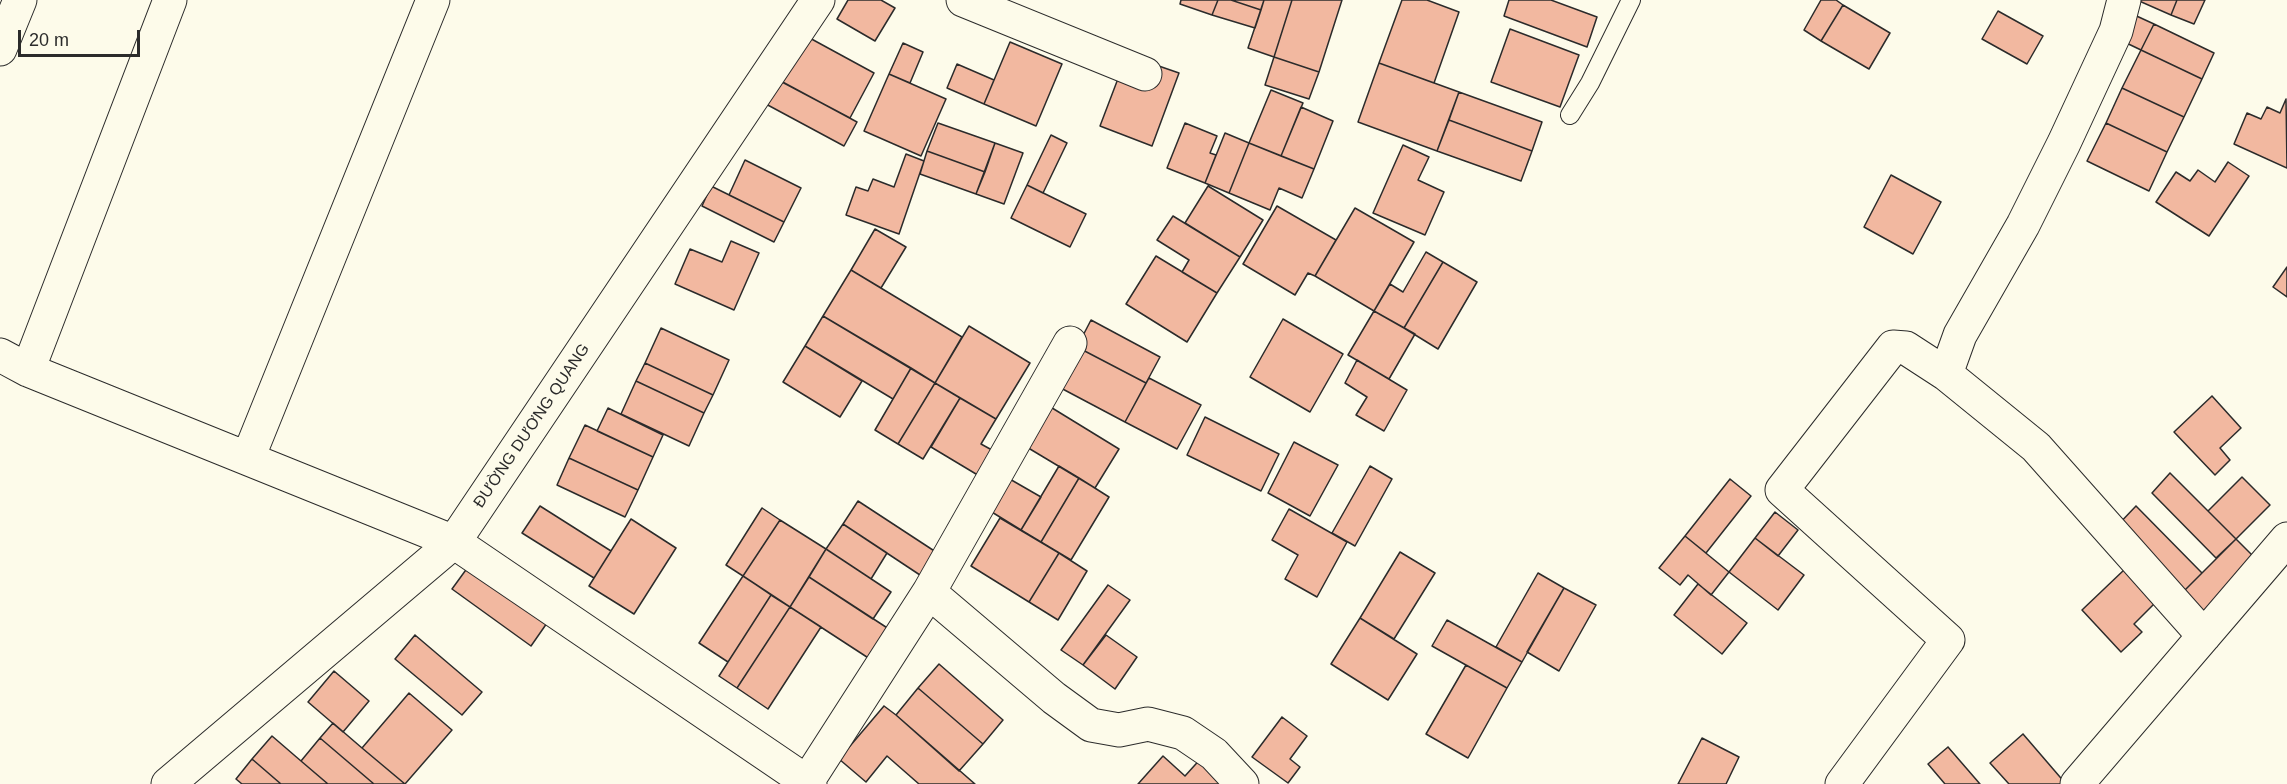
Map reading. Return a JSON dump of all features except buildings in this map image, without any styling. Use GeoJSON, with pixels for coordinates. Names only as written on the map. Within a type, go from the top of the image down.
{"type":"FeatureCollection","features":[{"type":"Feature","properties":{"kind":"street"},"geometry":{"type":"LineString","coordinates":[[0,49],[20,0]]}},
{"type":"Feature","properties":{"kind":"street"},"geometry":{"type":"LineString","coordinates":[[170,0],[14,363],[454,542],[808,783],[929,592],[1070,343]]}},
{"type":"Feature","properties":{"kind":"street"},"geometry":{"type":"LineString","coordinates":[[248,458],[433,0]]}},
{"type":"Feature","properties":{"kind":"street","name":"ĐƯỜNG DƯƠNG QUANG"},"geometry":{"type":"LineString","coordinates":[[168,784],[454,542],[818,0]]}},
{"type":"Feature","properties":{"kind":"street"},"geometry":{"type":"LineString","coordinates":[[963,0],[1145,74]]}},
{"type":"Feature","properties":{"kind":"street"},"geometry":{"type":"LineString","coordinates":[[1946,374],[1960,335],[2023,225],[2064,143],[2116,31],[2124,0]]}},
{"type":"Feature","properties":{"kind":"street"},"geometry":{"type":"LineString","coordinates":[[1842,784],[1948,640],[1782,490],[1893,347],[1906,348],[1946,374],[2036,447],[2204,636]]}},
{"type":"Feature","properties":{"kind":"street"},"geometry":{"type":"LineString","coordinates":[[2077,784],[2287,539]]}},
{"type":"Feature","properties":{"kind":"street"},"geometry":{"type":"LineString","coordinates":[[929,592],[1054,698],[1090,725],[1119,730],[1148,724],[1183,733],[1214,754],[1242,784]]}},
{"type":"Feature","properties":{"kind":"lane"},"geometry":{"type":"LineString","coordinates":[[1570,115],[1590,83],[1631,0]]}}]}
